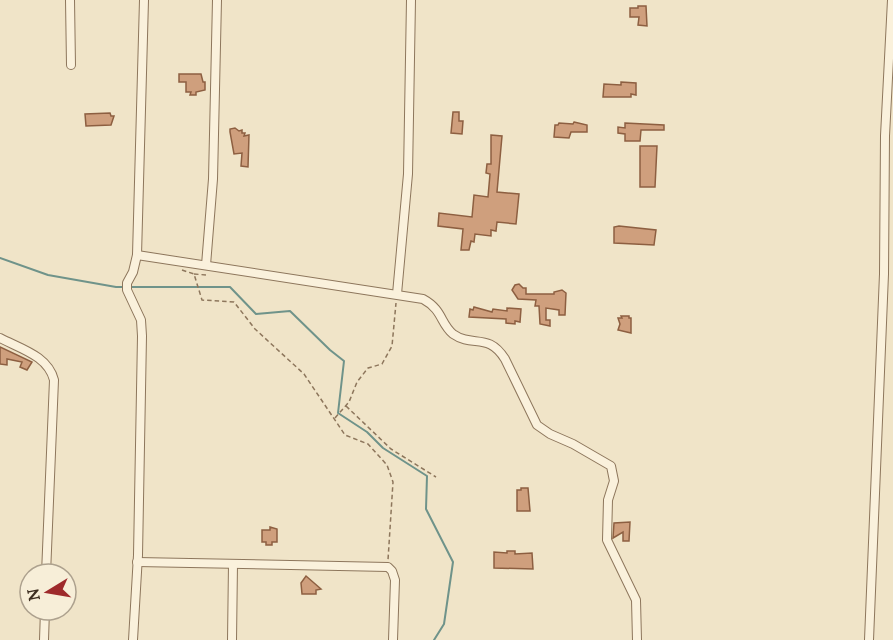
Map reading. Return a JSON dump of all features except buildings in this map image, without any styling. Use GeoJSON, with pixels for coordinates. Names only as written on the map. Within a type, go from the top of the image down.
{"type":"FeatureCollection","features":[{"type":"Feature","properties":{"kind":"street"},"geometry":{"type":"LineString","coordinates":[[70,0],[71,65]]}},
{"type":"Feature","properties":{"kind":"street"},"geometry":{"type":"LineString","coordinates":[[133,640],[142,336],[141,320],[127,290],[127,283],[133,272],[137,255],[144,0]]}},
{"type":"Feature","properties":{"kind":"street"},"geometry":{"type":"LineString","coordinates":[[206,265],[213,179],[217,0]]}},
{"type":"Feature","properties":{"kind":"street"},"geometry":{"type":"LineString","coordinates":[[397,294],[408,174],[411,0]]}},
{"type":"Feature","properties":{"kind":"street"},"geometry":{"type":"LineString","coordinates":[[869,640],[882,318],[885,136],[892,0]]}},
{"type":"Feature","properties":{"kind":"street"},"geometry":{"type":"LineString","coordinates":[[137,255],[423,299],[439,312],[452,333],[459,337],[492,344],[499,349],[537,425],[611,466],[614,481],[608,500],[608,540],[636,600],[637,640]]}},
{"type":"Feature","properties":{"kind":"street"},"geometry":{"type":"LineString","coordinates":[[882,318],[893,320]]}},
{"type":"Feature","properties":{"kind":"street"},"geometry":{"type":"LineString","coordinates":[[0,338],[42,360],[51,369],[54,380],[46,562]]}},
{"type":"Feature","properties":{"kind":"street"},"geometry":{"type":"LineString","coordinates":[[137,562],[388,567],[395,580],[393,640]]}},
{"type":"Feature","properties":{"kind":"street"},"geometry":{"type":"LineString","coordinates":[[232,640],[233,564]]}},
{"type":"Feature","properties":{"kind":"street"},"geometry":{"type":"LineString","coordinates":[[44,640],[45,622]]}},
{"type":"Feature","properties":{"kind":"path"},"geometry":{"type":"LineString","coordinates":[[182,270],[194,274],[202,300],[234,302],[255,329],[304,374],[345,435],[368,444],[387,465],[393,482],[388,567]]}},
{"type":"Feature","properties":{"kind":"path"},"geometry":{"type":"LineString","coordinates":[[334,419],[346,406],[368,368],[382,364],[392,346],[397,294]]}},
{"type":"Feature","properties":{"kind":"path"},"geometry":{"type":"LineString","coordinates":[[346,406],[392,449],[436,477]]}},
{"type":"Feature","properties":{"kind":"waterway"},"geometry":{"type":"LineString","coordinates":[[0,258],[48,275],[116,287],[230,287],[256,314],[290,311],[344,361],[338,413],[367,432],[383,448],[427,476],[426,509],[453,562],[444,624],[434,640]]}}]}
